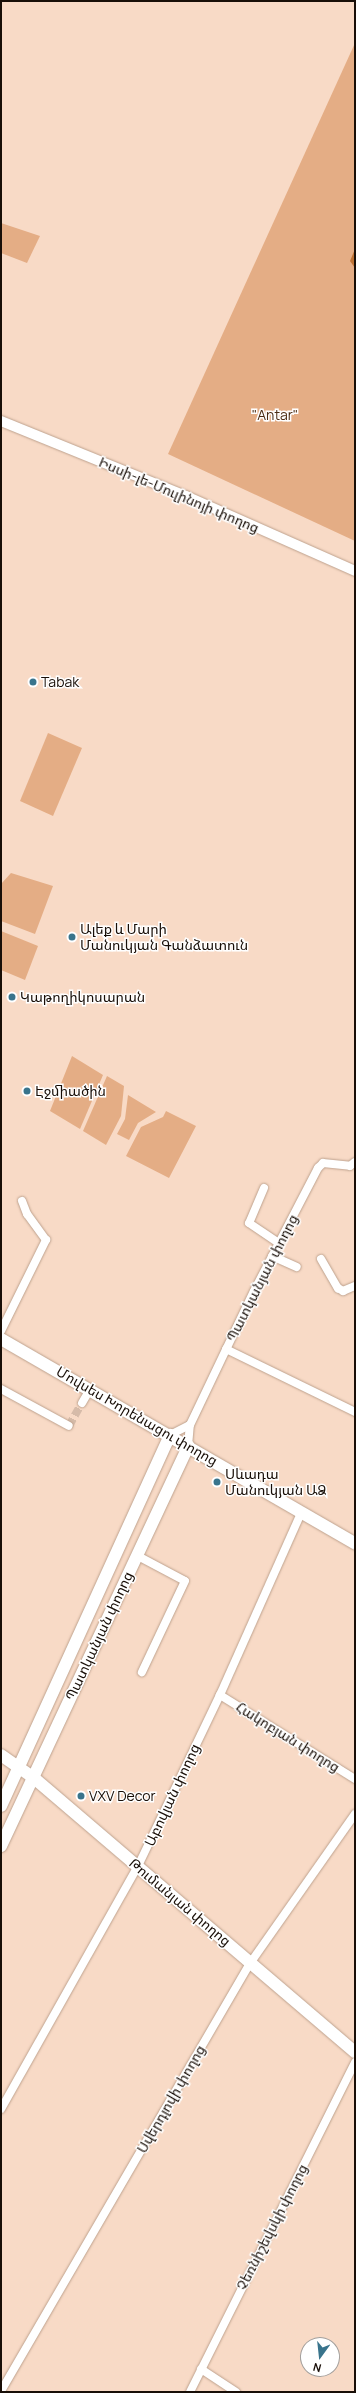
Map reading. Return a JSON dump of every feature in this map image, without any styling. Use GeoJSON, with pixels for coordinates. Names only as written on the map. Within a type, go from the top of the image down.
{"type":"FeatureCollection","features":[{"type":"Feature","properties":{"kind":"main road","name":"Մովսես Խորենացու փողոց"},"geometry":{"type":"LineString","coordinates":[[1,1339],[170,1435],[301,1513],[355,1543]]}},
{"type":"Feature","properties":{"kind":"main road","name":"Պատկանյան փողոց"},"geometry":{"type":"LineString","coordinates":[[1,1806],[170,1435]]}},
{"type":"Feature","properties":{"kind":"main road","name":"Պատկանյան փողոց"},"geometry":{"type":"LineString","coordinates":[[1,1846],[188,1446]]}},
{"type":"Feature","properties":{"kind":"main road","name":"Թումանյան փողոց"},"geometry":{"type":"LineString","coordinates":[[1,1755],[34,1778],[355,2052]]}},
{"type":"Feature","properties":{"kind":"street","name":"Իսսի-լե-Մուլինոյի փողոց"},"geometry":{"type":"LineString","coordinates":[[1,421],[186,496],[355,571]]}},
{"type":"Feature","properties":{"kind":"street","name":"Պատկանյան փողոց"},"geometry":{"type":"LineString","coordinates":[[188,1446],[190,1425],[272,1256],[318,1168],[323,1164],[350,1166],[355,1162]]}},
{"type":"Feature","properties":{"kind":"street"},"geometry":{"type":"LineString","coordinates":[[264,1188],[249,1224],[279,1243]]}},
{"type":"Feature","properties":{"kind":"street"},"geometry":{"type":"LineString","coordinates":[[1,1331],[46,1240],[27,1214],[22,1200]]}},
{"type":"Feature","properties":{"kind":"street"},"geometry":{"type":"LineString","coordinates":[[272,1256],[297,1267]]}},
{"type":"Feature","properties":{"kind":"street"},"geometry":{"type":"LineString","coordinates":[[321,1259],[338,1288],[343,1291],[355,1286]]}},
{"type":"Feature","properties":{"kind":"street"},"geometry":{"type":"LineString","coordinates":[[226,1349],[355,1412]]}},
{"type":"Feature","properties":{"kind":"street"},"geometry":{"type":"LineString","coordinates":[[1,1389],[69,1426]]}},
{"type":"Feature","properties":{"kind":"street"},"geometry":{"type":"LineString","coordinates":[[82,1403],[90,1389]]}},
{"type":"Feature","properties":{"kind":"street"},"geometry":{"type":"LineString","coordinates":[[170,1435],[190,1425]]}},
{"type":"Feature","properties":{"kind":"street","name":"Աբովյան փողոց"},"geometry":{"type":"LineString","coordinates":[[1,2109],[138,1866],[220,1695],[301,1513]]}},
{"type":"Feature","properties":{"kind":"street"},"geometry":{"type":"LineString","coordinates":[[136,1555],[185,1581],[142,1672]]}},
{"type":"Feature","properties":{"kind":"street","name":"Հակոբյան փողոց"},"geometry":{"type":"LineString","coordinates":[[220,1695],[355,1779]]}},
{"type":"Feature","properties":{"kind":"street","name":"Սվերդլովի փողոց"},"geometry":{"type":"LineString","coordinates":[[1,2391],[251,1962],[355,1814]]}},
{"type":"Feature","properties":{"kind":"street","name":"Չեռնիշեվսկի փողոց"},"geometry":{"type":"LineString","coordinates":[[190,2392],[355,2062]]}},
{"type":"Feature","properties":{"kind":"street"},"geometry":{"type":"LineString","coordinates":[[201,2369],[236,2392]]}},
{"type":"Feature","properties":{"kind":"green space","name":"\"Antar\""},"geometry":{"type":"Polygon","coordinates":[[[355,43],[355,541],[168,454],[355,43]]]}},
{"type":"Feature","properties":{"kind":"green space"},"geometry":{"type":"Polygon","coordinates":[[[1,223],[40,236],[27,263],[1,253],[1,223]]]}},
{"type":"Feature","properties":{"kind":"green space"},"geometry":{"type":"Polygon","coordinates":[[[48,733],[82,748],[53,816],[20,801],[48,733]]]}},
{"type":"Feature","properties":{"kind":"green space"},"geometry":{"type":"Polygon","coordinates":[[[11,873],[53,886],[35,934],[1,921],[1,884],[11,873]]]}},
{"type":"Feature","properties":{"kind":"green space"},"geometry":{"type":"Polygon","coordinates":[[[1,931],[38,946],[25,980],[1,970],[1,931]]]}},
{"type":"Feature","properties":{"kind":"green space"},"geometry":{"type":"Polygon","coordinates":[[[72,1056],[103,1075],[80,1129],[50,1111],[72,1056]]]}},
{"type":"Feature","properties":{"kind":"green space"},"geometry":{"type":"Polygon","coordinates":[[[107,1076],[124,1086],[121,1116],[106,1145],[83,1131],[107,1076]]]}},
{"type":"Feature","properties":{"kind":"green space"},"geometry":{"type":"Polygon","coordinates":[[[128,1095],[156,1112],[138,1123],[129,1140],[117,1134],[125,1119],[128,1095]]]}},
{"type":"Feature","properties":{"kind":"green space"},"geometry":{"type":"Polygon","coordinates":[[[166,1111],[196,1126],[169,1178],[126,1156],[141,1127],[163,1117],[166,1111]]]}},
{"type":"Feature","properties":{"kind":"shaded area"},"geometry":{"type":"Polygon","coordinates":[[[355,249],[355,268],[350,261],[355,249]]]}},
{"type":"Feature","properties":{"kind":"tunnel"},"geometry":{"type":"LineString","coordinates":[[69,1426],[82,1403]]}},
{"type":"Feature","properties":{"kind":"place","name":"Tabak"},"geometry":{"type":"Point","coordinates":[33,682]}},
{"type":"Feature","properties":{"kind":"place","name":"Ալեք և Մարի Մանուկյան Գանձատուն"},"geometry":{"type":"Point","coordinates":[72,937]}},
{"type":"Feature","properties":{"kind":"place","name":"Կաթողիկոսարան"},"geometry":{"type":"Point","coordinates":[12,997]}},
{"type":"Feature","properties":{"kind":"place","name":"Էջմիածին"},"geometry":{"type":"Point","coordinates":[27,1091]}},
{"type":"Feature","properties":{"kind":"place","name":"Սևադա Մանուկյան ԱՁ"},"geometry":{"type":"Point","coordinates":[217,1482]}},
{"type":"Feature","properties":{"kind":"place","name":"VXV Decor"},"geometry":{"type":"Point","coordinates":[81,1796]}}]}
